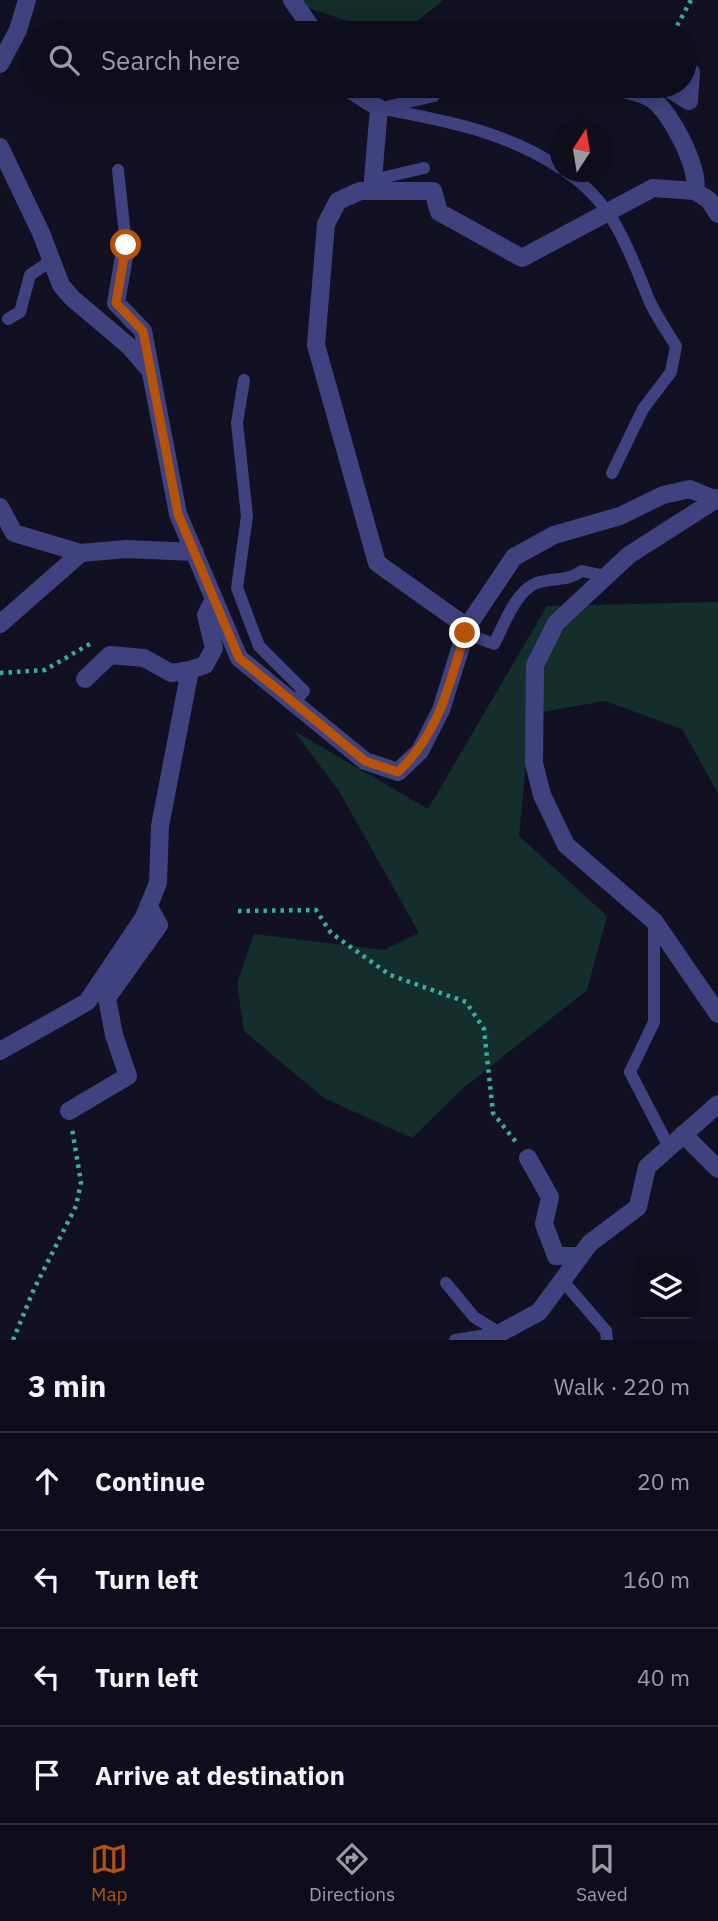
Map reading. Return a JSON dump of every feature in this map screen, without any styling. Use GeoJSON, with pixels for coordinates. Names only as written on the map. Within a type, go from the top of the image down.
{"type":"FeatureCollection","features":[{"type":"Feature","properties":{"kind":"street"},"geometry":{"type":"LineString","coordinates":[[0,64],[18,30],[27,0]]}},
{"type":"Feature","properties":{"kind":"street"},"geometry":{"type":"LineString","coordinates":[[292,0],[306,21]]}},
{"type":"Feature","properties":{"kind":"street"},"geometry":{"type":"LineString","coordinates":[[363,98],[379,108],[373,186]]}},
{"type":"Feature","properties":{"kind":"street"},"geometry":{"type":"LineString","coordinates":[[648,98],[667,115],[698,178],[695,191]]}},
{"type":"Feature","properties":{"kind":"street"},"geometry":{"type":"LineString","coordinates":[[0,147],[61,285],[72,298],[130,347],[152,373]]}},
{"type":"Feature","properties":{"kind":"street"},"geometry":{"type":"LineString","coordinates":[[466,630],[377,563],[316,345],[326,224],[338,201],[373,186],[433,191],[439,212],[522,258],[653,188],[695,191],[709,200],[718,214]]}},
{"type":"Feature","properties":{"kind":"street"},"geometry":{"type":"LineString","coordinates":[[126,245],[116,303],[143,331],[178,514],[239,658],[365,761],[398,772],[420,751],[441,710],[466,630],[514,557],[554,535],[620,516],[663,495],[690,489],[716,499]]}},
{"type":"Feature","properties":{"kind":"street"},"geometry":{"type":"LineString","coordinates":[[716,499],[629,555],[556,623],[535,665],[534,762],[542,795],[566,845],[654,921],[718,1014]]}},
{"type":"Feature","properties":{"kind":"street"},"geometry":{"type":"LineString","coordinates":[[0,507],[14,533],[80,553],[125,549],[195,552]]}},
{"type":"Feature","properties":{"kind":"street"},"geometry":{"type":"LineString","coordinates":[[0,624],[80,553]]}},
{"type":"Feature","properties":{"kind":"street"},"geometry":{"type":"LineString","coordinates":[[86,679],[110,655],[144,658],[172,673],[205,665],[214,648],[206,615],[214,599]]}},
{"type":"Feature","properties":{"kind":"street"},"geometry":{"type":"LineString","coordinates":[[0,1051],[87,1002],[149,907],[158,883],[160,826],[190,670]]}},
{"type":"Feature","properties":{"kind":"street"},"geometry":{"type":"LineString","coordinates":[[69,1111],[128,1076],[114,1035],[107,998],[159,925],[149,907]]}},
{"type":"Feature","properties":{"kind":"street"},"geometry":{"type":"LineString","coordinates":[[500,1333],[539,1312],[590,1243],[638,1207],[647,1167],[718,1104]]}},
{"type":"Feature","properties":{"kind":"street"},"geometry":{"type":"LineString","coordinates":[[683,1133],[718,1168]]}},
{"type":"Feature","properties":{"kind":"street"},"geometry":{"type":"LineString","coordinates":[[528,1158],[550,1197],[544,1224],[556,1256],[580,1256]]}},
{"type":"Feature","properties":{"kind":"lane"},"geometry":{"type":"LineString","coordinates":[[379,108],[425,98]]}},
{"type":"Feature","properties":{"kind":"lane"},"geometry":{"type":"LineString","coordinates":[[379,108],[461,123],[530,148],[550,161]]}},
{"type":"Feature","properties":{"kind":"lane"},"geometry":{"type":"LineString","coordinates":[[373,186],[424,168]]}},
{"type":"Feature","properties":{"kind":"lane"},"geometry":{"type":"LineString","coordinates":[[118,170],[126,245]]}},
{"type":"Feature","properties":{"kind":"lane"},"geometry":{"type":"LineString","coordinates":[[577,182],[609,211],[635,259],[650,303],[676,346],[671,372],[643,409],[612,473]]}},
{"type":"Feature","properties":{"kind":"lane"},"geometry":{"type":"LineString","coordinates":[[8,319],[20,312],[30,275],[52,260]]}},
{"type":"Feature","properties":{"kind":"lane"},"geometry":{"type":"LineString","coordinates":[[244,380],[237,423],[247,516],[237,588],[259,646],[304,691],[294,703]]}},
{"type":"Feature","properties":{"kind":"lane"},"geometry":{"type":"LineString","coordinates":[[466,630],[494,644],[521,595],[537,582],[567,580],[582,571],[606,576]]}},
{"type":"Feature","properties":{"kind":"lane"},"geometry":{"type":"LineString","coordinates":[[654,921],[654,1022],[630,1072],[670,1147]]}},
{"type":"Feature","properties":{"kind":"lane"},"geometry":{"type":"LineString","coordinates":[[563,1280],[606,1332],[607,1340]]}},
{"type":"Feature","properties":{"kind":"lane"},"geometry":{"type":"LineString","coordinates":[[446,1283],[474,1317],[500,1333]]}},
{"type":"Feature","properties":{"kind":"lane"},"geometry":{"type":"LineString","coordinates":[[455,1340],[500,1333]]}},
{"type":"Feature","properties":{"kind":"path"},"geometry":{"type":"LineString","coordinates":[[680,21],[691,0]]}},
{"type":"Feature","properties":{"kind":"path"},"geometry":{"type":"LineString","coordinates":[[238,911],[316,910],[331,933],[390,975],[466,1002],[484,1029],[493,1113],[528,1158]]}},
{"type":"Feature","properties":{"kind":"path"},"geometry":{"type":"LineString","coordinates":[[13,1340],[34,1289],[76,1206],[82,1182],[69,1111]]}},
{"type":"Feature","properties":{"kind":"green space"},"geometry":{"type":"Polygon","coordinates":[[[284,0],[442,0],[418,21],[348,21],[284,0]]]}},
{"type":"Feature","properties":{"kind":"green space"},"geometry":{"type":"Polygon","coordinates":[[[718,602],[718,793],[682,729],[605,701],[531,714],[519,836],[607,916],[587,990],[462,1089],[412,1138],[324,1098],[244,1031],[237,983],[254,934],[384,950],[419,933],[339,791],[294,731],[428,809],[547,606],[718,602]]]}},
{"type":"Feature","properties":{"kind":"route"},"geometry":{"type":"LineString","coordinates":[[126,245],[116,303],[143,331],[178,514],[239,658],[365,761],[398,772],[420,751],[441,710],[465,633]]}}]}
